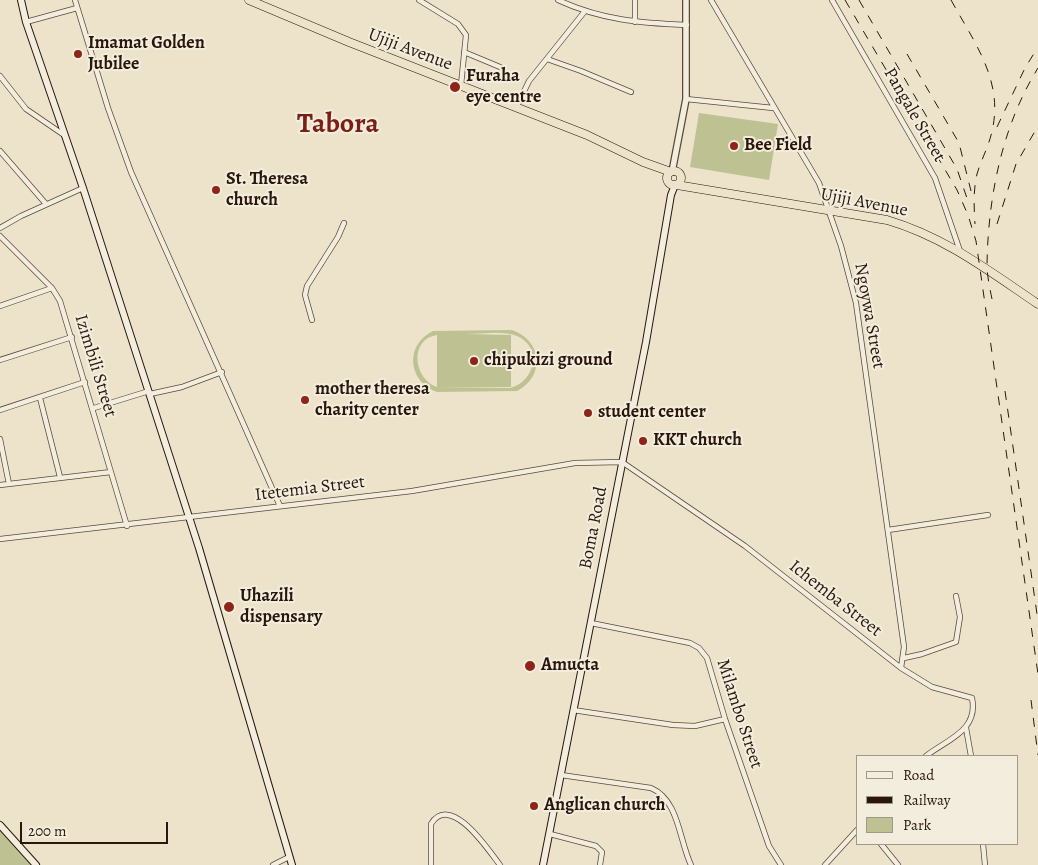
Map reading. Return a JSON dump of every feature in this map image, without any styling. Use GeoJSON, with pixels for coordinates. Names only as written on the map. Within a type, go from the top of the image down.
{"type":"FeatureCollection","features":[{"type":"Feature","properties":{"kind":"highway","name":"Ujiji Avenue"},"geometry":{"type":"LineString","coordinates":[[250,0],[349,42],[586,135],[695,188],[887,220],[908,226],[960,251],[993,271],[1037,302]]}},
{"type":"Feature","properties":{"kind":"main road"},"geometry":{"type":"LineString","coordinates":[[21,0],[26,22],[84,188],[189,517],[292,865]]}},
{"type":"Feature","properties":{"kind":"main road","name":"Boma Road"},"geometry":{"type":"LineString","coordinates":[[543,865],[622,462],[674,178]]}},
{"type":"Feature","properties":{"kind":"main road"},"geometry":{"type":"LineString","coordinates":[[0,826],[36,865]]}},
{"type":"Feature","properties":{"kind":"street"},"geometry":{"type":"LineString","coordinates":[[76,0],[108,108],[131,172],[222,372],[280,506]]}},
{"type":"Feature","properties":{"kind":"street"},"geometry":{"type":"LineString","coordinates":[[419,0],[427,2],[463,29],[466,35],[462,85]]}},
{"type":"Feature","properties":{"kind":"street"},"geometry":{"type":"LineString","coordinates":[[558,0],[585,11],[613,19],[687,25]]}},
{"type":"Feature","properties":{"kind":"street"},"geometry":{"type":"LineString","coordinates":[[635,0],[635,22]]}},
{"type":"Feature","properties":{"kind":"street"},"geometry":{"type":"LineString","coordinates":[[674,178],[686,99],[686,0]]}},
{"type":"Feature","properties":{"kind":"street","name":"Ngoywa Street"},"geometry":{"type":"LineString","coordinates":[[711,0],[819,183],[830,211],[856,303],[904,658],[901,668]]}},
{"type":"Feature","properties":{"kind":"street","name":"Pangale Street"},"geometry":{"type":"LineString","coordinates":[[832,0],[934,178],[960,251]]}},
{"type":"Feature","properties":{"kind":"street"},"geometry":{"type":"LineString","coordinates":[[26,22],[77,8]]}},
{"type":"Feature","properties":{"kind":"street"},"geometry":{"type":"LineString","coordinates":[[516,108],[529,81],[585,11]]}},
{"type":"Feature","properties":{"kind":"street"},"geometry":{"type":"LineString","coordinates":[[464,52],[500,67]]}},
{"type":"Feature","properties":{"kind":"street"},"geometry":{"type":"LineString","coordinates":[[547,59],[631,92]]}},
{"type":"Feature","properties":{"kind":"street"},"geometry":{"type":"LineString","coordinates":[[0,76],[26,109],[64,135]]}},
{"type":"Feature","properties":{"kind":"street"},"geometry":{"type":"LineString","coordinates":[[686,99],[773,108]]}},
{"type":"Feature","properties":{"kind":"street"},"geometry":{"type":"LineString","coordinates":[[0,151],[46,204]]}},
{"type":"Feature","properties":{"kind":"street"},"geometry":{"type":"LineString","coordinates":[[0,228],[46,204],[84,188]]}},
{"type":"Feature","properties":{"kind":"street"},"geometry":{"type":"LineString","coordinates":[[312,320],[305,295],[307,286],[338,237],[344,223]]}},
{"type":"Feature","properties":{"kind":"street","name":"Izimbili Street"},"geometry":{"type":"LineString","coordinates":[[0,236],[52,288],[60,301],[94,408],[127,526]]}},
{"type":"Feature","properties":{"kind":"street"},"geometry":{"type":"LineString","coordinates":[[0,306],[52,288]]}},
{"type":"Feature","properties":{"kind":"street"},"geometry":{"type":"LineString","coordinates":[[0,360],[72,337]]}},
{"type":"Feature","properties":{"kind":"street"},"geometry":{"type":"LineString","coordinates":[[94,408],[150,393],[182,387],[222,372]]}},
{"type":"Feature","properties":{"kind":"street"},"geometry":{"type":"LineString","coordinates":[[0,410],[85,382]]}},
{"type":"Feature","properties":{"kind":"street"},"geometry":{"type":"LineString","coordinates":[[40,398],[60,477]]}},
{"type":"Feature","properties":{"kind":"street"},"geometry":{"type":"LineString","coordinates":[[0,439],[8,484]]}},
{"type":"Feature","properties":{"kind":"street","name":"Itetemia Street"},"geometry":{"type":"LineString","coordinates":[[0,539],[127,526],[412,491],[575,463],[622,462]]}},
{"type":"Feature","properties":{"kind":"street","name":"Ichemba Street"},"geometry":{"type":"LineString","coordinates":[[622,462],[744,546],[901,668],[932,687],[972,698],[966,728]]}},
{"type":"Feature","properties":{"kind":"street"},"geometry":{"type":"LineString","coordinates":[[0,485],[112,472]]}},
{"type":"Feature","properties":{"kind":"street"},"geometry":{"type":"LineString","coordinates":[[888,530],[988,515]]}},
{"type":"Feature","properties":{"kind":"street"},"geometry":{"type":"LineString","coordinates":[[904,658],[956,642],[960,617],[956,596]]}},
{"type":"Feature","properties":{"kind":"street","name":"Milambo Street"},"geometry":{"type":"LineString","coordinates":[[591,623],[690,643],[699,648],[707,658],[725,719],[769,846],[780,865]]}},
{"type":"Feature","properties":{"kind":"street"},"geometry":{"type":"LineString","coordinates":[[573,710],[673,725],[695,726],[725,719]]}},
{"type":"Feature","properties":{"kind":"street"},"geometry":{"type":"LineString","coordinates":[[928,755],[957,737],[966,728]]}},
{"type":"Feature","properties":{"kind":"street"},"geometry":{"type":"LineString","coordinates":[[966,728],[971,755]]}},
{"type":"Feature","properties":{"kind":"street"},"geometry":{"type":"LineString","coordinates":[[562,775],[651,788],[660,792],[674,812],[681,840],[691,865]]}},
{"type":"Feature","properties":{"kind":"street"},"geometry":{"type":"LineString","coordinates":[[432,865],[431,824],[437,818],[451,815],[459,818],[470,827],[500,865]]}},
{"type":"Feature","properties":{"kind":"street"},"geometry":{"type":"LineString","coordinates":[[824,865],[856,831]]}},
{"type":"Feature","properties":{"kind":"street"},"geometry":{"type":"LineString","coordinates":[[550,834],[596,846],[602,852],[600,865]]}},
{"type":"Feature","properties":{"kind":"street"},"geometry":{"type":"LineString","coordinates":[[882,845],[898,865]]}},
{"type":"Feature","properties":{"kind":"street"},"geometry":{"type":"LineString","coordinates":[[983,845],[985,865]]}},
{"type":"Feature","properties":{"kind":"street"},"geometry":{"type":"LineString","coordinates":[[274,865],[289,857]]}},
{"type":"Feature","properties":{"kind":"green space","name":"Bee Field"},"geometry":{"type":"Polygon","coordinates":[[[699,113],[778,124],[769,180],[690,167],[699,113]]]}},
{"type":"Feature","properties":{"kind":"green space","name":"chipukizi ground"},"geometry":{"type":"Polygon","coordinates":[[[512,330],[530,342],[534,350],[537,359],[533,377],[517,391],[437,392],[427,387],[420,380],[415,372],[413,363],[417,345],[433,331],[512,330]],[[499,333],[466,334],[511,335],[511,387],[437,388],[510,388],[519,384],[530,372],[533,356],[525,341],[517,336],[511,334],[499,333]],[[437,335],[428,338],[422,344],[418,351],[417,359],[423,376],[429,383],[437,387],[437,335]]]}},
{"type":"Feature","properties":{"kind":"green space"},"geometry":{"type":"Polygon","coordinates":[[[0,826],[34,865],[0,865],[0,826]]]}},
{"type":"Feature","properties":{"kind":"railway"},"geometry":{"type":"LineString","coordinates":[[845,0],[957,190],[968,215],[976,241],[1038,674]]}},
{"type":"Feature","properties":{"kind":"railway"},"geometry":{"type":"LineString","coordinates":[[859,0],[957,169],[969,204]]}},
{"type":"Feature","properties":{"kind":"railway"},"geometry":{"type":"LineString","coordinates":[[951,0],[985,62],[994,95],[995,113],[992,131],[976,180],[974,199],[975,224]]}},
{"type":"Feature","properties":{"kind":"railway"},"geometry":{"type":"LineString","coordinates":[[997,127],[1025,68],[1038,47]]}},
{"type":"Feature","properties":{"kind":"railway"},"geometry":{"type":"LineString","coordinates":[[907,54],[959,143],[971,191]]}},
{"type":"Feature","properties":{"kind":"railway"},"geometry":{"type":"LineString","coordinates":[[992,299],[987,265],[990,214],[994,188],[1006,138],[1015,114],[1038,68]]}},
{"type":"Feature","properties":{"kind":"railway"},"geometry":{"type":"LineString","coordinates":[[997,224],[1016,164],[1038,126]]}},
{"type":"Feature","properties":{"kind":"railway"},"geometry":{"type":"LineString","coordinates":[[1005,391],[1038,621]]}},
{"type":"Feature","properties":{"kind":"railway"},"geometry":{"type":"LineString","coordinates":[[1031,700],[1038,755]]}},
{"type":"Feature","properties":{"kind":"place","name":"Imamat Golden Jubilee"},"geometry":{"type":"Point","coordinates":[78,54]}},
{"type":"Feature","properties":{"kind":"place","name":"Furaha eye centre"},"geometry":{"type":"Point","coordinates":[455,87]}},
{"type":"Feature","properties":{"kind":"place","name":"Bee Field"},"geometry":{"type":"Point","coordinates":[734,146]}},
{"type":"Feature","properties":{"kind":"place","name":"St. Theresa church"},"geometry":{"type":"Point","coordinates":[216,190]}},
{"type":"Feature","properties":{"kind":"place","name":"chipukizi ground"},"geometry":{"type":"Point","coordinates":[474,361]}},
{"type":"Feature","properties":{"kind":"place","name":"mother theresa charity center"},"geometry":{"type":"Point","coordinates":[305,400]}},
{"type":"Feature","properties":{"kind":"place","name":"student center"},"geometry":{"type":"Point","coordinates":[588,413]}},
{"type":"Feature","properties":{"kind":"place","name":"KKT church"},"geometry":{"type":"Point","coordinates":[643,441]}},
{"type":"Feature","properties":{"kind":"place","name":"Uhazili dispensary"},"geometry":{"type":"Point","coordinates":[229,607]}},
{"type":"Feature","properties":{"kind":"place","name":"Amucta"},"geometry":{"type":"Point","coordinates":[530,666]}},
{"type":"Feature","properties":{"kind":"place","name":"Anglican church"},"geometry":{"type":"Point","coordinates":[534,806]}},
{"type":"Feature","properties":{"kind":"district","name":"Tabora"},"geometry":{"type":"Point","coordinates":[338,125]}}]}
